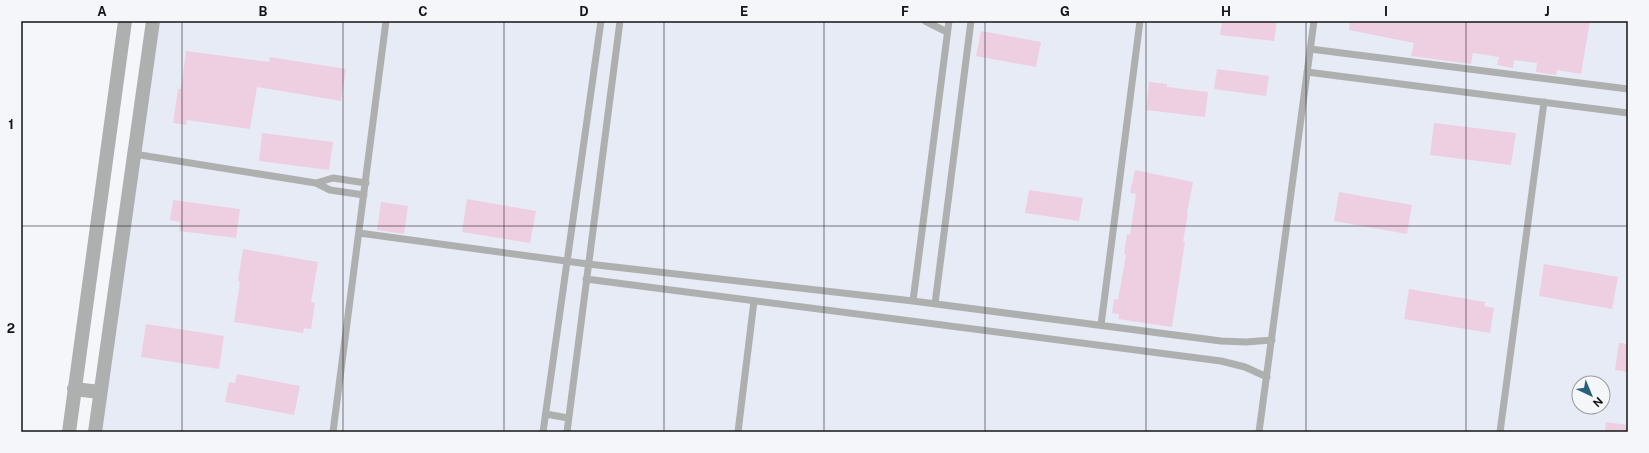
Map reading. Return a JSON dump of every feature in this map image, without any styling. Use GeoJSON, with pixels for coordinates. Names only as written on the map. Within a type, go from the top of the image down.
{"type":"FeatureCollection","features":[{"type":"Feature","properties":{"kind":"street"},"geometry":{"type":"LineString","coordinates":[[69,432],[125,21]]}},
{"type":"Feature","properties":{"kind":"street"},"geometry":{"type":"LineString","coordinates":[[95,432],[152,21]]}},
{"type":"Feature","properties":{"kind":"street"},"geometry":{"type":"LineString","coordinates":[[74,389],[100,392]]}},
{"type":"Feature","properties":{"kind":"lane"},"geometry":{"type":"LineString","coordinates":[[333,432],[386,21]]}},
{"type":"Feature","properties":{"kind":"lane"},"geometry":{"type":"LineString","coordinates":[[543,432],[601,21]]}},
{"type":"Feature","properties":{"kind":"lane"},"geometry":{"type":"LineString","coordinates":[[567,432],[620,21]]}},
{"type":"Feature","properties":{"kind":"lane"},"geometry":{"type":"LineString","coordinates":[[925,21],[947,32]]}},
{"type":"Feature","properties":{"kind":"lane"},"geometry":{"type":"LineString","coordinates":[[913,301],[949,21]]}},
{"type":"Feature","properties":{"kind":"lane"},"geometry":{"type":"LineString","coordinates":[[935,304],[971,21]]}},
{"type":"Feature","properties":{"kind":"lane"},"geometry":{"type":"LineString","coordinates":[[1101,325],[1140,21]]}},
{"type":"Feature","properties":{"kind":"lane"},"geometry":{"type":"LineString","coordinates":[[1259,432],[1314,21]]}},
{"type":"Feature","properties":{"kind":"lane"},"geometry":{"type":"LineString","coordinates":[[1310,49],[1628,89]]}},
{"type":"Feature","properties":{"kind":"lane"},"geometry":{"type":"LineString","coordinates":[[1307,72],[1628,112]]}},
{"type":"Feature","properties":{"kind":"lane"},"geometry":{"type":"LineString","coordinates":[[1500,432],[1544,102]]}},
{"type":"Feature","properties":{"kind":"lane"},"geometry":{"type":"LineString","coordinates":[[134,154],[316,183],[330,190],[364,195]]}},
{"type":"Feature","properties":{"kind":"lane"},"geometry":{"type":"LineString","coordinates":[[316,183],[332,178],[366,183]]}},
{"type":"Feature","properties":{"kind":"lane"},"geometry":{"type":"LineString","coordinates":[[359,233],[588,264],[913,301],[1227,341],[1246,342],[1272,340]]}},
{"type":"Feature","properties":{"kind":"lane"},"geometry":{"type":"LineString","coordinates":[[586,279],[1221,361],[1245,367],[1267,377]]}},
{"type":"Feature","properties":{"kind":"lane"},"geometry":{"type":"LineString","coordinates":[[738,432],[754,301]]}},
{"type":"Feature","properties":{"kind":"lane"},"geometry":{"type":"LineString","coordinates":[[546,414],[568,418]]}},
{"type":"Feature","properties":{"kind":"shaded area"},"geometry":{"type":"Polygon","coordinates":[[[152,21],[1628,21],[1628,432],[97,432],[152,21]]]}},
{"type":"Feature","properties":{"kind":"building"},"geometry":{"type":"Polygon","coordinates":[[[1222,21],[1277,21],[1274,41],[1220,35],[1222,21]]]}},
{"type":"Feature","properties":{"kind":"building"},"geometry":{"type":"Polygon","coordinates":[[[1350,21],[1590,21],[1581,74],[1557,70],[1556,75],[1536,72],[1537,63],[1514,60],[1513,68],[1497,65],[1499,57],[1473,53],[1471,64],[1411,56],[1414,43],[1349,30],[1350,21]]]}},
{"type":"Feature","properties":{"kind":"building"},"geometry":{"type":"Polygon","coordinates":[[[981,31],[1041,42],[1036,67],[976,56],[981,31]]]}},
{"type":"Feature","properties":{"kind":"building"},"geometry":{"type":"Polygon","coordinates":[[[186,51],[269,62],[270,57],[346,69],[341,101],[257,87],[250,129],[187,120],[186,125],[173,123],[178,89],[181,89],[186,51]]]}},
{"type":"Feature","properties":{"kind":"building"},"geometry":{"type":"Polygon","coordinates":[[[1217,69],[1269,76],[1266,96],[1214,89],[1217,69]]]}},
{"type":"Feature","properties":{"kind":"building"},"geometry":{"type":"Polygon","coordinates":[[[1149,82],[1167,84],[1167,87],[1208,92],[1205,117],[1146,110],[1149,82]]]}},
{"type":"Feature","properties":{"kind":"building"},"geometry":{"type":"Polygon","coordinates":[[[1434,123],[1516,133],[1511,165],[1430,155],[1434,123]]]}},
{"type":"Feature","properties":{"kind":"building"},"geometry":{"type":"Polygon","coordinates":[[[262,133],[333,142],[329,170],[259,161],[262,133]]]}},
{"type":"Feature","properties":{"kind":"building"},"geometry":{"type":"Polygon","coordinates":[[[1135,170],[1193,182],[1187,213],[1183,242],[1185,242],[1172,327],[1118,319],[1119,314],[1112,313],[1114,299],[1118,300],[1126,255],[1124,254],[1127,234],[1130,235],[1136,194],[1130,193],[1135,170]]]}},
{"type":"Feature","properties":{"kind":"building"},"geometry":{"type":"Polygon","coordinates":[[[1029,190],[1083,198],[1079,221],[1025,213],[1029,190]]]}},
{"type":"Feature","properties":{"kind":"building"},"geometry":{"type":"Polygon","coordinates":[[[1339,192],[1412,205],[1407,234],[1334,221],[1339,192]]]}},
{"type":"Feature","properties":{"kind":"building"},"geometry":{"type":"Polygon","coordinates":[[[467,199],[536,211],[530,243],[462,232],[467,199]]]}},
{"type":"Feature","properties":{"kind":"building"},"geometry":{"type":"Polygon","coordinates":[[[173,200],[240,209],[236,238],[179,231],[180,222],[170,220],[173,200]]]}},
{"type":"Feature","properties":{"kind":"building"},"geometry":{"type":"Polygon","coordinates":[[[381,202],[408,206],[404,234],[377,230],[381,202]]]}},
{"type":"Feature","properties":{"kind":"building"},"geometry":{"type":"Polygon","coordinates":[[[243,249],[318,262],[311,302],[315,303],[311,329],[304,328],[303,333],[234,322],[243,249]]]}},
{"type":"Feature","properties":{"kind":"building"},"geometry":{"type":"Polygon","coordinates":[[[1544,264],[1618,277],[1612,309],[1539,296],[1544,264]]]}},
{"type":"Feature","properties":{"kind":"building"},"geometry":{"type":"Polygon","coordinates":[[[1409,289],[1485,302],[1484,306],[1494,308],[1490,333],[1404,319],[1409,289]]]}},
{"type":"Feature","properties":{"kind":"building"},"geometry":{"type":"Polygon","coordinates":[[[146,324],[224,336],[219,369],[141,357],[146,324]]]}},
{"type":"Feature","properties":{"kind":"building"},"geometry":{"type":"Polygon","coordinates":[[[1619,343],[1628,344],[1628,372],[1615,370],[1619,343]]]}},
{"type":"Feature","properties":{"kind":"building"},"geometry":{"type":"Polygon","coordinates":[[[237,374],[300,386],[294,415],[225,402],[229,382],[235,383],[237,374]]]}},
{"type":"Feature","properties":{"kind":"building"},"geometry":{"type":"Polygon","coordinates":[[[1606,422],[1628,425],[1628,432],[1605,432],[1606,422]]]}}]}
